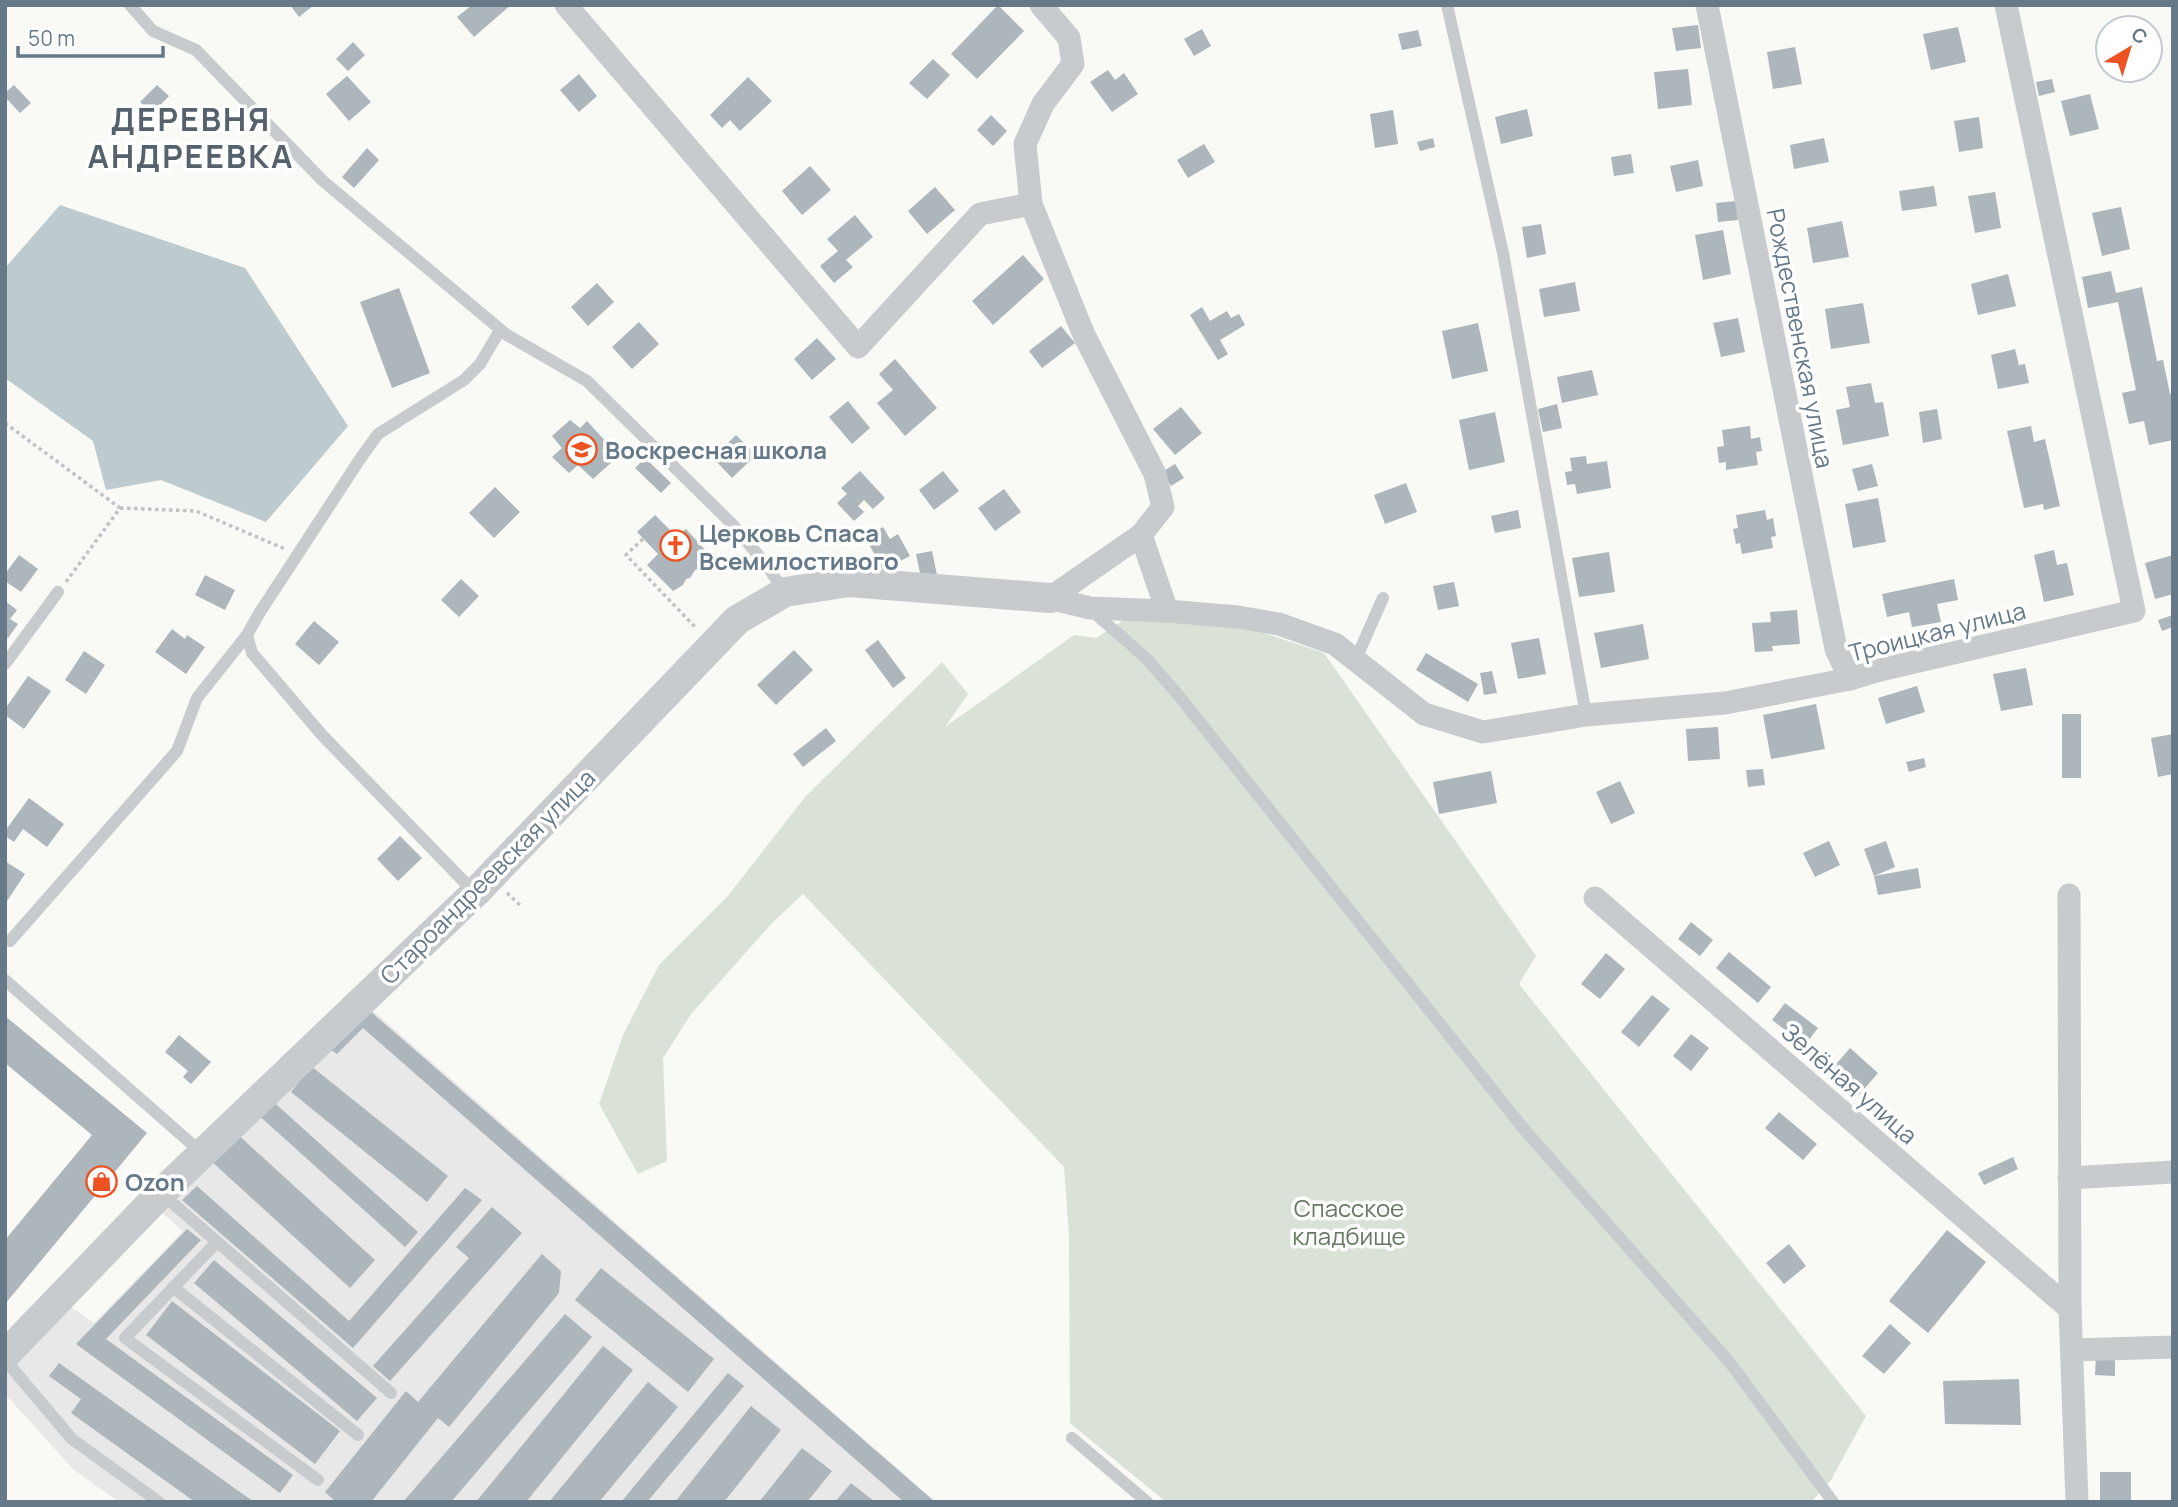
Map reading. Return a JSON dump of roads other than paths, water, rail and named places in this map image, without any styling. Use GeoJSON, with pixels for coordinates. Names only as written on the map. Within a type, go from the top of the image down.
{"type":"FeatureCollection","features":[{"type":"Feature","properties":{"kind":"street"},"geometry":{"type":"LineString","coordinates":[[566,5],[858,347],[981,214],[1031,204]]}},
{"type":"Feature","properties":{"kind":"street"},"geometry":{"type":"LineString","coordinates":[[1041,5],[1069,37],[1073,64],[1043,104],[1025,144],[1031,204],[1084,335],[1155,474],[1163,507],[1141,535],[1050,598]]}},
{"type":"Feature","properties":{"kind":"street","name":"Рождественская улица"},"geometry":{"type":"LineString","coordinates":[[1707,5],[1836,649],[1850,679]]}},
{"type":"Feature","properties":{"kind":"street","name":"Троицкая улица"},"geometry":{"type":"LineString","coordinates":[[1050,598],[1090,608],[1238,617],[1279,624],[1335,644],[1424,714],[1483,732],[1586,715],[1725,703],[1850,679],[2134,611],[2006,5]]}},
{"type":"Feature","properties":{"kind":"street"},"geometry":{"type":"LineString","coordinates":[[1141,535],[1167,611]]}},
{"type":"Feature","properties":{"kind":"street","name":"Староандреевская улица"},"geometry":{"type":"LineString","coordinates":[[7,1349],[202,1153],[475,893],[737,620],[785,592],[849,582],[1050,598]]}},
{"type":"Feature","properties":{"kind":"street"},"geometry":{"type":"LineString","coordinates":[[2069,895],[2070,1309],[2077,1502]]}},
{"type":"Feature","properties":{"kind":"street","name":"Зелёная улица"},"geometry":{"type":"LineString","coordinates":[[1595,898],[2070,1309]]}},
{"type":"Feature","properties":{"kind":"street"},"geometry":{"type":"LineString","coordinates":[[2069,1178],[2173,1172]]}},
{"type":"Feature","properties":{"kind":"street"},"geometry":{"type":"LineString","coordinates":[[2072,1350],[2173,1347]]}},
{"type":"Feature","properties":{"kind":"lane"},"geometry":{"type":"LineString","coordinates":[[130,5],[153,31],[196,50],[323,181],[500,330],[587,381],[732,524],[785,592]]}},
{"type":"Feature","properties":{"kind":"lane"},"geometry":{"type":"LineString","coordinates":[[1447,5],[1503,253],[1586,715]]}},
{"type":"Feature","properties":{"kind":"lane"},"geometry":{"type":"LineString","coordinates":[[10,941],[177,751],[197,698],[247,635],[297,554],[378,434],[464,380],[480,364],[500,330]]}},
{"type":"Feature","properties":{"kind":"lane"},"geometry":{"type":"LineString","coordinates":[[5,664],[58,592]]}},
{"type":"Feature","properties":{"kind":"lane"},"geometry":{"type":"LineString","coordinates":[[1355,661],[1383,598]]}},
{"type":"Feature","properties":{"kind":"lane"},"geometry":{"type":"LineString","coordinates":[[1090,608],[1147,659],[1179,696],[1523,1128],[1731,1364],[1833,1502]]}},
{"type":"Feature","properties":{"kind":"lane"},"geometry":{"type":"LineString","coordinates":[[247,635],[252,653],[314,726],[475,893]]}},
{"type":"Feature","properties":{"kind":"lane"},"geometry":{"type":"LineString","coordinates":[[5,980],[202,1153]]}},
{"type":"Feature","properties":{"kind":"lane"},"geometry":{"type":"LineString","coordinates":[[161,1193],[391,1393]]}},
{"type":"Feature","properties":{"kind":"lane"},"geometry":{"type":"LineString","coordinates":[[217,1242],[125,1338],[318,1480]]}},
{"type":"Feature","properties":{"kind":"lane"},"geometry":{"type":"LineString","coordinates":[[173,1287],[358,1435]]}},
{"type":"Feature","properties":{"kind":"lane"},"geometry":{"type":"LineString","coordinates":[[7,1349],[72,1439],[159,1502]]}},
{"type":"Feature","properties":{"kind":"lane"},"geometry":{"type":"LineString","coordinates":[[1072,1438],[1147,1502]]}},
{"type":"Feature","properties":{"kind":"place","name":"Воскресная школа"},"geometry":{"type":"Point","coordinates":[582,449]}},
{"type":"Feature","properties":{"kind":"place","name":"Церковь Спаса Всемилостивого"},"geometry":{"type":"Point","coordinates":[676,546]}},
{"type":"Feature","properties":{"kind":"place","name":"Ozon"},"geometry":{"type":"Point","coordinates":[102,1181]}},
{"type":"Feature","properties":{"kind":"district","name":"ДЕРЕВНЯ АНДРЕЕВКА"},"geometry":{"type":"Point","coordinates":[191,138]}},
{"type":"Feature","properties":{"kind":"park label","name":"Спасское кладбище"},"geometry":{"type":"Point","coordinates":[1349,1221]}}]}
